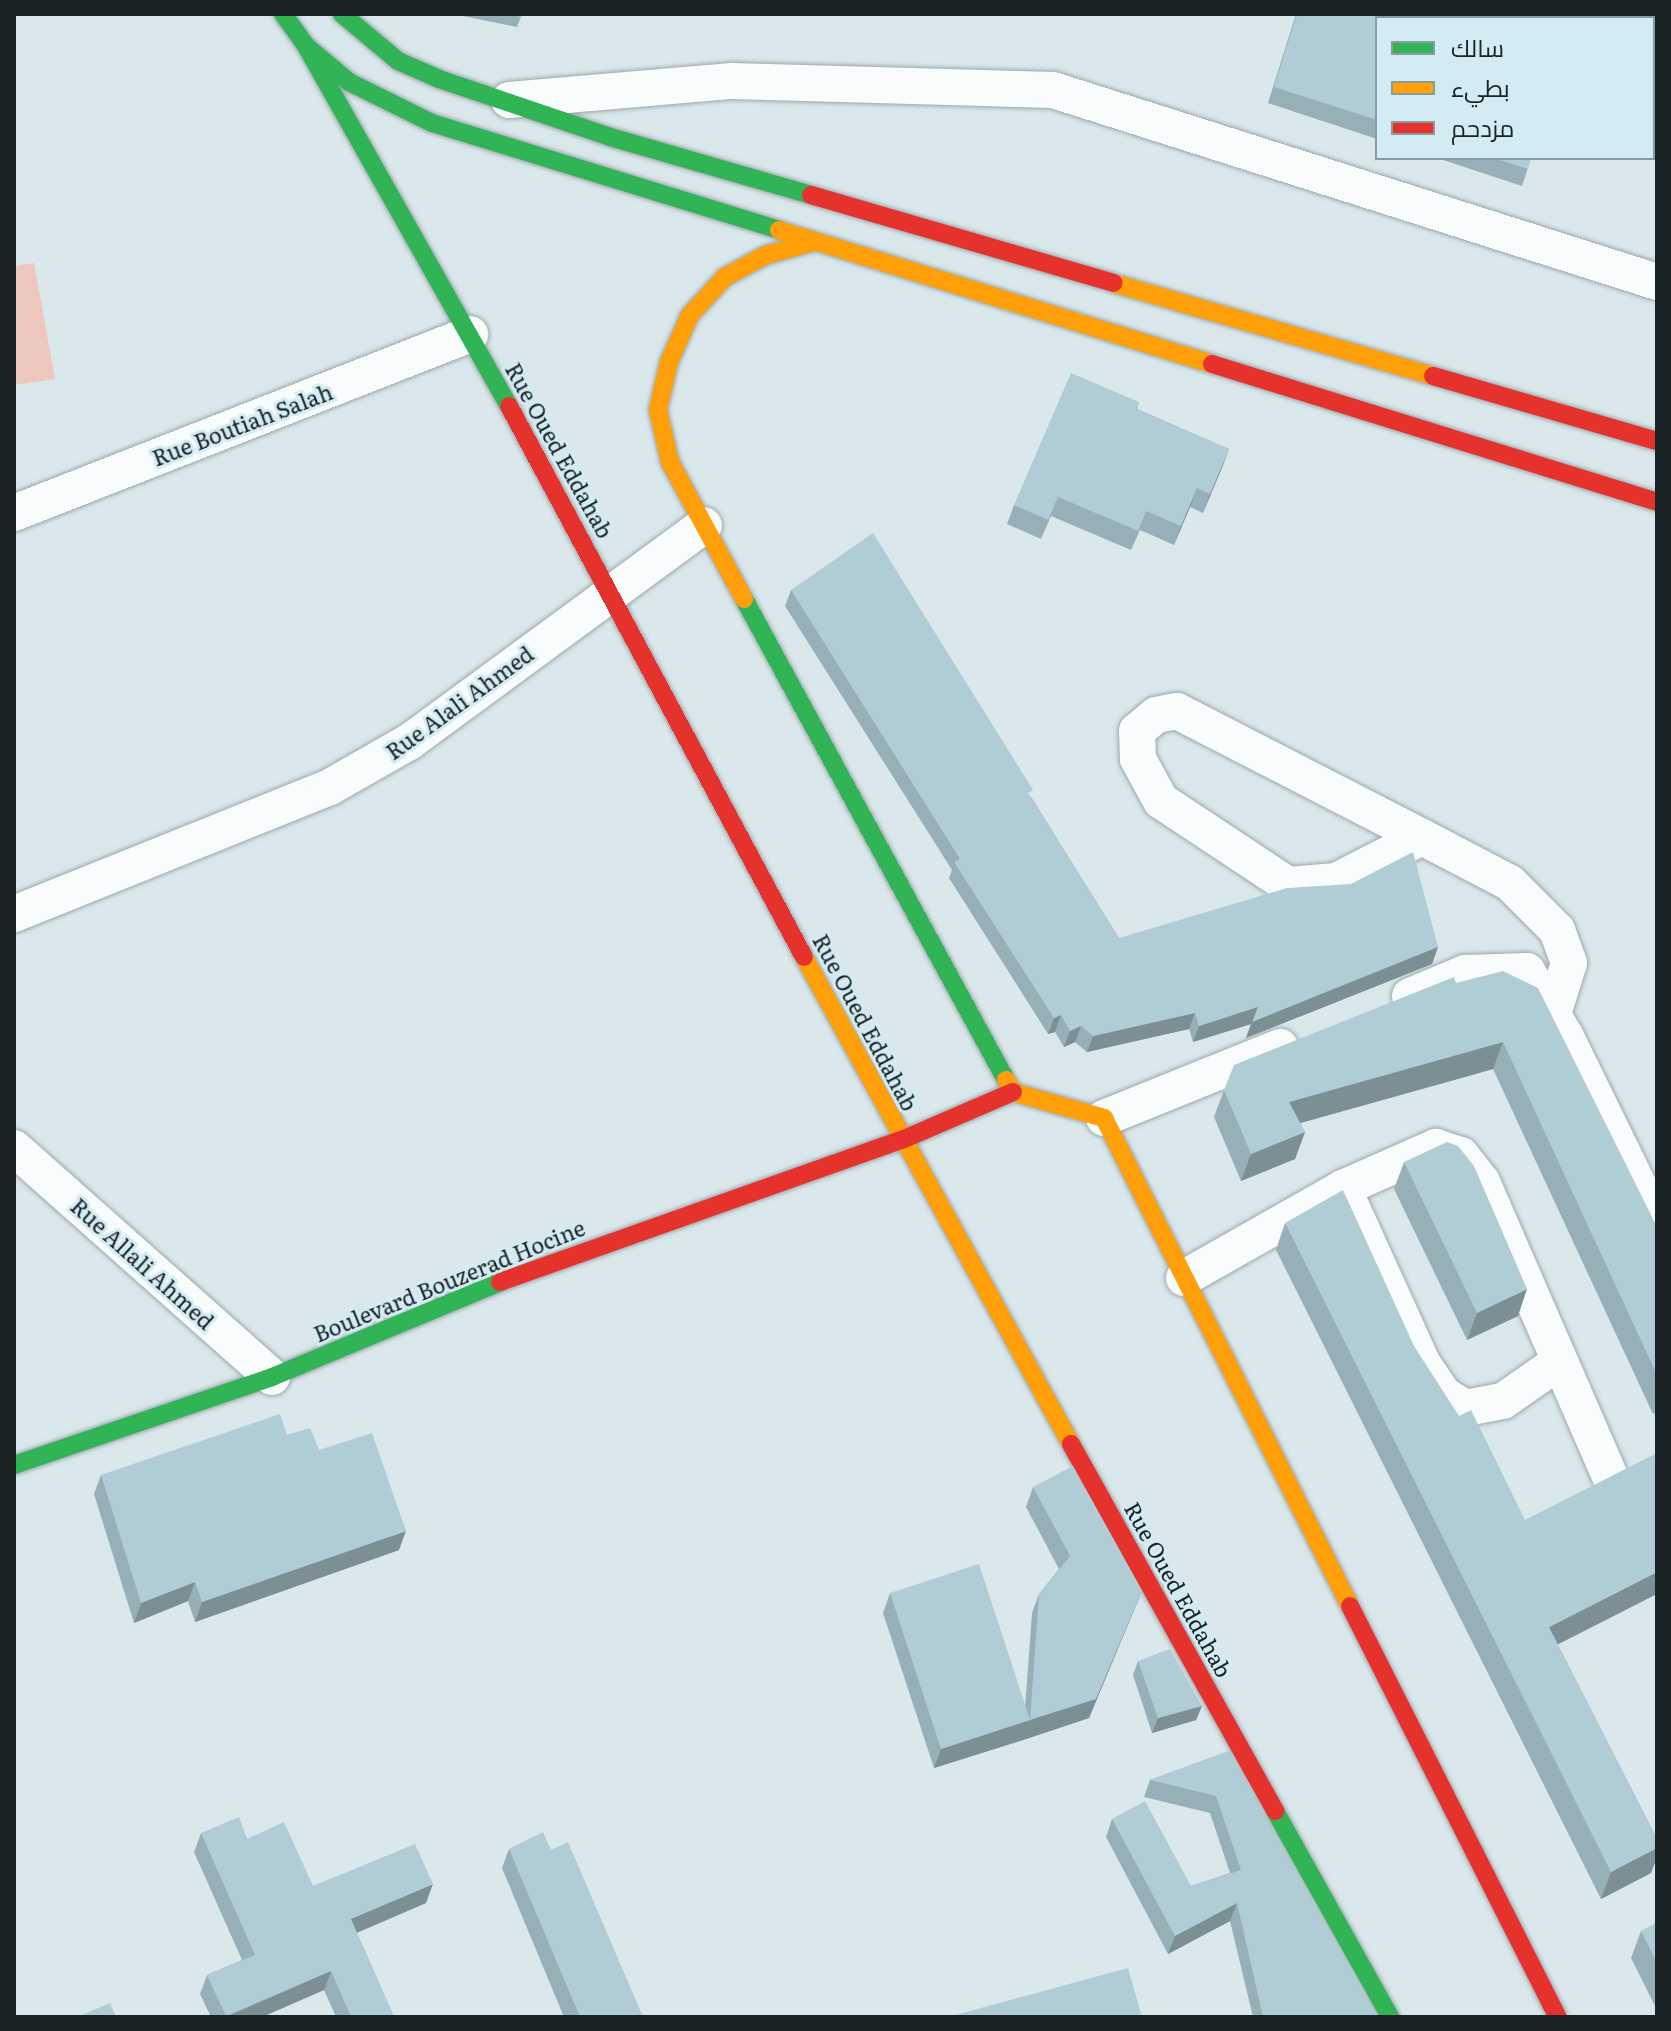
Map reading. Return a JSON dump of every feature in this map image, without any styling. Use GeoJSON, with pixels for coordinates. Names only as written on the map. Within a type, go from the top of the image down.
{"type":"FeatureCollection","features":[{"type":"Feature","properties":{"kind":"main road"},"geometry":{"type":"LineString","coordinates":[[283,14],[306,46],[349,82],[432,123],[810,243],[1657,502]]}},
{"type":"Feature","properties":{"kind":"main road"},"geometry":{"type":"LineString","coordinates":[[342,14],[398,61],[610,137],[1657,441]]}},
{"type":"Feature","properties":{"kind":"main road","name":"Rue Oued Eddahab"},"geometry":{"type":"LineString","coordinates":[[306,46],[470,334],[902,1140],[1390,2017]]}},
{"type":"Feature","properties":{"kind":"main road"},"geometry":{"type":"LineString","coordinates":[[810,243],[766,255],[725,277],[690,315],[669,362],[658,410],[670,462],[1013,1092],[1104,1118],[1558,2017]]}},
{"type":"Feature","properties":{"kind":"main road","name":"Boulevard Bouzerad Hocine"},"geometry":{"type":"LineString","coordinates":[[14,1465],[272,1377],[530,1269],[902,1140],[1013,1092]]}},
{"type":"Feature","properties":{"kind":"street"},"geometry":{"type":"LineString","coordinates":[[502,100],[732,81],[1053,90],[1657,282]]}},
{"type":"Feature","properties":{"kind":"street","name":"Rue Boutiah Salah"},"geometry":{"type":"LineString","coordinates":[[14,513],[470,334]]}},
{"type":"Feature","properties":{"kind":"street","name":"Rue Alali Ahmed"},"geometry":{"type":"LineString","coordinates":[[14,914],[330,787],[409,742],[704,525]]}},
{"type":"Feature","properties":{"kind":"street"},"geometry":{"type":"LineString","coordinates":[[1422,837],[1336,881],[1288,885],[1161,801],[1138,759],[1137,731],[1156,715],[1177,711],[1422,837],[1510,883],[1557,930],[1569,963],[1553,1014]]}},
{"type":"Feature","properties":{"kind":"street"},"geometry":{"type":"LineString","coordinates":[[1379,1008],[1465,973],[1527,971],[1641,1160],[1657,1223]]}},
{"type":"Feature","properties":{"kind":"street"},"geometry":{"type":"LineString","coordinates":[[1104,1118],[1306,1037]]}},
{"type":"Feature","properties":{"kind":"street"},"geometry":{"type":"LineString","coordinates":[[1184,1278],[1343,1188],[1436,1147],[1461,1155],[1482,1182],[1611,1478]]}},
{"type":"Feature","properties":{"kind":"street","name":"Rue Allali Ahmed"},"geometry":{"type":"LineString","coordinates":[[14,1148],[272,1377]]}},
{"type":"Feature","properties":{"kind":"street"},"geometry":{"type":"LineString","coordinates":[[1343,1188],[1423,1364],[1444,1395],[1466,1408],[1503,1401],[1559,1362]]}},
{"type":"Feature","properties":{"kind":"shaded area"},"geometry":{"type":"Polygon","coordinates":[[[34,263],[55,379],[14,385],[14,266],[34,263]]]}},
{"type":"Feature","properties":{"kind":"building"},"geometry":{"type":"Polygon","coordinates":[[[1297,14],[1487,16],[1375,16],[1375,119],[1274,87],[1297,14]]]}},
{"type":"Feature","properties":{"kind":"building"},"geometry":{"type":"Polygon","coordinates":[[[1499,160],[1530,160],[1528,169],[1499,160]]]}},
{"type":"Feature","properties":{"kind":"building"},"geometry":{"type":"Polygon","coordinates":[[[1071,373],[1139,402],[1136,409],[1229,449],[1210,494],[1197,488],[1181,526],[1146,511],[1138,531],[1058,497],[1048,520],[1014,505],[1071,373]]]}},
{"type":"Feature","properties":{"kind":"building"},"geometry":{"type":"Polygon","coordinates":[[[873,533],[1033,790],[1028,793],[1119,938],[1287,888],[1351,884],[1413,852],[1438,947],[1252,1022],[1258,1007],[1199,1026],[1195,1013],[1093,1036],[1081,1026],[1070,1031],[1061,1015],[1054,1018],[954,862],[960,859],[791,590],[873,533]]]}},
{"type":"Feature","properties":{"kind":"building"},"geometry":{"type":"Polygon","coordinates":[[[1503,971],[1538,988],[1657,1227],[1657,1375],[1503,1042],[1289,1102],[1305,1132],[1251,1154],[1224,1090],[1234,1065],[1454,977],[1456,983],[1503,971]]]}},
{"type":"Feature","properties":{"kind":"building"},"geometry":{"type":"Polygon","coordinates":[[[1447,1142],[1458,1146],[1474,1166],[1527,1289],[1477,1313],[1404,1162],[1447,1142]]]}},
{"type":"Feature","properties":{"kind":"building"},"geometry":{"type":"Polygon","coordinates":[[[1343,1190],[1414,1346],[1459,1416],[1471,1410],[1525,1520],[1657,1453],[1657,1572],[1549,1627],[1657,1839],[1657,1848],[1611,1872],[1285,1223],[1343,1190]]]}},
{"type":"Feature","properties":{"kind":"building"},"geometry":{"type":"Polygon","coordinates":[[[280,1414],[287,1435],[310,1428],[319,1450],[372,1433],[406,1531],[202,1602],[195,1582],[141,1603],[101,1475],[280,1414]]]}},
{"type":"Feature","properties":{"kind":"building"},"geometry":{"type":"Polygon","coordinates":[[[1073,1466],[1142,1591],[1096,1699],[1030,1720],[1039,1594],[1070,1556],[1033,1487],[1073,1466]]]}},
{"type":"Feature","properties":{"kind":"building"},"geometry":{"type":"Polygon","coordinates":[[[979,1564],[1030,1720],[941,1749],[890,1593],[979,1564]]]}},
{"type":"Feature","properties":{"kind":"building"},"geometry":{"type":"Polygon","coordinates":[[[1170,1649],[1202,1706],[1158,1718],[1138,1661],[1170,1649]]]}},
{"type":"Feature","properties":{"kind":"building"},"geometry":{"type":"Polygon","coordinates":[[[1229,1751],[1375,2012],[1381,2017],[1263,2017],[1237,1903],[1175,1936],[1112,1819],[1145,1801],[1191,1886],[1241,1870],[1216,1796],[1150,1780],[1229,1751]]]}},
{"type":"Feature","properties":{"kind":"building"},"geometry":{"type":"Polygon","coordinates":[[[239,1817],[247,1839],[284,1822],[313,1886],[415,1844],[433,1884],[351,1919],[394,2017],[351,2017],[331,1971],[226,2016],[207,1975],[255,1955],[201,1833],[239,1817]]]}},
{"type":"Feature","properties":{"kind":"building"},"geometry":{"type":"Polygon","coordinates":[[[543,1832],[551,1850],[568,1842],[643,2017],[580,2017],[509,1849],[543,1832]]]}},
{"type":"Feature","properties":{"kind":"building"},"geometry":{"type":"Polygon","coordinates":[[[1657,1923],[1657,1963],[1641,1931],[1657,1923]]]}},
{"type":"Feature","properties":{"kind":"building"},"geometry":{"type":"Polygon","coordinates":[[[1128,1968],[1142,2017],[948,2017],[1128,1968]]]}},
{"type":"Feature","properties":{"kind":"building"},"geometry":{"type":"Polygon","coordinates":[[[110,2003],[116,2017],[77,2017],[110,2003]]]}},
{"type":"Feature","properties":{"kind":"traffic: fast"},"geometry":{"type":"LineString","coordinates":[[283,14],[306,46],[349,82],[432,123],[779,230]]}},
{"type":"Feature","properties":{"kind":"traffic: fast"},"geometry":{"type":"LineString","coordinates":[[342,14],[398,61],[439,79],[610,137],[811,195]]}},
{"type":"Feature","properties":{"kind":"traffic: fast"},"geometry":{"type":"LineString","coordinates":[[306,46],[509,406]]}},
{"type":"Feature","properties":{"kind":"traffic: fast"},"geometry":{"type":"LineString","coordinates":[[744,599],[1006,1080]]}},
{"type":"Feature","properties":{"kind":"traffic: fast"},"geometry":{"type":"LineString","coordinates":[[14,1465],[272,1377],[500,1282]]}},
{"type":"Feature","properties":{"kind":"traffic: fast"},"geometry":{"type":"LineString","coordinates":[[1275,1811],[1390,2017]]}},
{"type":"Feature","properties":{"kind":"traffic: slow"},"geometry":{"type":"LineString","coordinates":[[779,230],[1212,364]]}},
{"type":"Feature","properties":{"kind":"traffic: slow"},"geometry":{"type":"LineString","coordinates":[[744,599],[670,462],[658,410],[669,362],[690,315],[725,277],[766,255],[810,243]]}},
{"type":"Feature","properties":{"kind":"traffic: slow"},"geometry":{"type":"LineString","coordinates":[[1113,283],[1433,376]]}},
{"type":"Feature","properties":{"kind":"traffic: slow"},"geometry":{"type":"LineString","coordinates":[[804,957],[1071,1444]]}},
{"type":"Feature","properties":{"kind":"traffic: slow"},"geometry":{"type":"LineString","coordinates":[[1006,1080],[1013,1092],[1104,1118],[1350,1606]]}},
{"type":"Feature","properties":{"kind":"traffic: jam"},"geometry":{"type":"LineString","coordinates":[[811,195],[1113,283]]}},
{"type":"Feature","properties":{"kind":"traffic: jam"},"geometry":{"type":"LineString","coordinates":[[1212,364],[1657,502]]}},
{"type":"Feature","properties":{"kind":"traffic: jam"},"geometry":{"type":"LineString","coordinates":[[1433,376],[1657,441]]}},
{"type":"Feature","properties":{"kind":"traffic: jam"},"geometry":{"type":"LineString","coordinates":[[509,406],[804,957]]}},
{"type":"Feature","properties":{"kind":"traffic: jam"},"geometry":{"type":"LineString","coordinates":[[500,1282],[902,1140],[1013,1092]]}},
{"type":"Feature","properties":{"kind":"traffic: jam"},"geometry":{"type":"LineString","coordinates":[[1071,1444],[1275,1811]]}},
{"type":"Feature","properties":{"kind":"traffic: jam"},"geometry":{"type":"LineString","coordinates":[[1350,1606],[1558,2017]]}}]}
